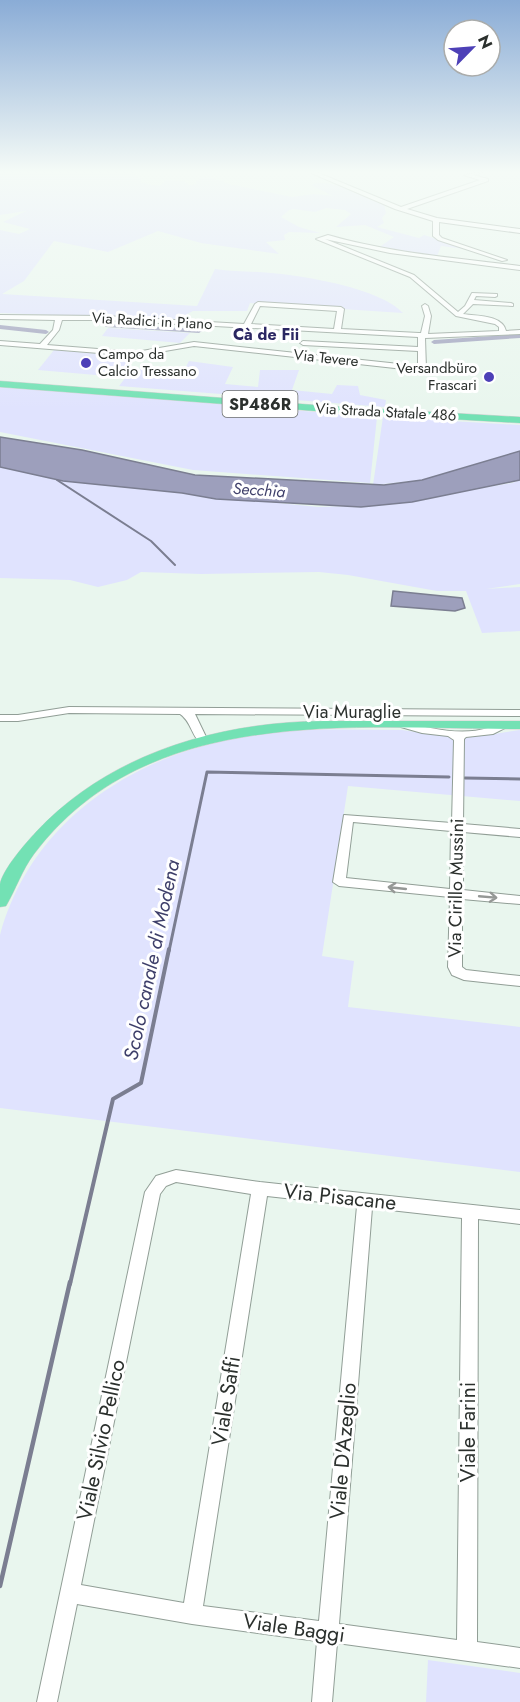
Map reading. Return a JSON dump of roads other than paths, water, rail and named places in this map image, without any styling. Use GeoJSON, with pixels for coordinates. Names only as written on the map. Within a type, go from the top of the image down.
{"type":"FeatureCollection","features":[{"type":"Feature","properties":{"kind":"main road","name":"Via Strada Statale 486"},"geometry":{"type":"LineString","coordinates":[[0,384],[328,409],[520,420]]}},
{"type":"Feature","properties":{"kind":"main road"},"geometry":{"type":"LineString","coordinates":[[0,902],[19,863],[50,825],[81,798],[117,775],[142,763],[203,741],[288,726],[513,725]]}},
{"type":"Feature","properties":{"kind":"street"},"geometry":{"type":"LineString","coordinates":[[352,251],[412,276],[458,315],[501,324],[503,333]]}},
{"type":"Feature","properties":{"kind":"street"},"geometry":{"type":"LineString","coordinates":[[400,251],[520,266]]}},
{"type":"Feature","properties":{"kind":"street"},"geometry":{"type":"LineString","coordinates":[[477,251],[520,266]]}},
{"type":"Feature","properties":{"kind":"street"},"geometry":{"type":"LineString","coordinates":[[458,315],[467,309],[474,294],[495,295]]}},
{"type":"Feature","properties":{"kind":"street"},"geometry":{"type":"LineString","coordinates":[[471,302],[512,305]]}},
{"type":"Feature","properties":{"kind":"street"},"geometry":{"type":"LineString","coordinates":[[247,325],[258,304],[341,309],[337,330]]}},
{"type":"Feature","properties":{"kind":"street"},"geometry":{"type":"LineString","coordinates":[[303,343],[423,349],[422,335],[428,315],[425,306]]}},
{"type":"Feature","properties":{"kind":"street"},"geometry":{"type":"LineString","coordinates":[[467,309],[505,312]]}},
{"type":"Feature","properties":{"kind":"street","name":"Via Radici in Piano"},"geometry":{"type":"LineString","coordinates":[[0,318],[247,325],[422,335],[520,333]]}},
{"type":"Feature","properties":{"kind":"street"},"geometry":{"type":"LineString","coordinates":[[42,346],[56,330],[59,318]]}},
{"type":"Feature","properties":{"kind":"street"},"geometry":{"type":"LineString","coordinates":[[198,338],[207,324]]}},
{"type":"Feature","properties":{"kind":"street","name":"Via Tevere"},"geometry":{"type":"LineString","coordinates":[[0,343],[136,354],[198,338],[422,369],[423,349]]}},
{"type":"Feature","properties":{"kind":"street","name":"Via Muraglie"},"geometry":{"type":"LineString","coordinates":[[0,718],[18,718],[69,710],[520,713]]}},
{"type":"Feature","properties":{"kind":"street"},"geometry":{"type":"LineString","coordinates":[[184,712],[192,717],[203,741]]}},
{"type":"Feature","properties":{"kind":"street"},"geometry":{"type":"LineString","coordinates":[[405,725],[422,730],[452,733],[459,740],[462,734],[489,732],[513,725]]}},
{"type":"Feature","properties":{"kind":"street","name":"Via Cirillo Mussini"},"geometry":{"type":"LineString","coordinates":[[459,740],[455,967],[457,972],[464,975],[520,981]]}},
{"type":"Feature","properties":{"kind":"street"},"geometry":{"type":"LineString","coordinates":[[520,833],[348,818],[339,882],[520,900]]}},
{"type":"Feature","properties":{"kind":"street","name":"Via Pisacane"},"geometry":{"type":"LineString","coordinates":[[161,1181],[176,1176],[260,1189],[520,1218]]}},
{"type":"Feature","properties":{"kind":"street","name":"Viale Silvio Pellico"},"geometry":{"type":"LineString","coordinates":[[47,1702],[153,1192],[161,1181]]}},
{"type":"Feature","properties":{"kind":"street","name":"Viale Saffi"},"geometry":{"type":"LineString","coordinates":[[192,1614],[260,1189]]}},
{"type":"Feature","properties":{"kind":"street","name":"Viale D'Azeglio"},"geometry":{"type":"LineString","coordinates":[[322,1702],[365,1199]]}},
{"type":"Feature","properties":{"kind":"street","name":"Viale Farini"},"geometry":{"type":"LineString","coordinates":[[467,1652],[470,1211]]}},
{"type":"Feature","properties":{"kind":"street","name":"Viale Baggi"},"geometry":{"type":"LineString","coordinates":[[70,1593],[192,1614],[520,1658]]}},
{"type":"Feature","properties":{"kind":"water","name":"Secchia"},"geometry":{"type":"Polygon","coordinates":[[[0,437],[82,450],[195,475],[384,485],[422,480],[520,451],[520,480],[412,502],[361,507],[216,499],[182,493],[63,481],[0,467],[0,437]]]}},
{"type":"Feature","properties":{"kind":"water"},"geometry":{"type":"Polygon","coordinates":[[[393,591],[462,598],[465,608],[455,611],[391,606],[393,591]]]}},
{"type":"Feature","properties":{"kind":"waterway"},"geometry":{"type":"LineString","coordinates":[[108,326],[199,331]]}},
{"type":"Feature","properties":{"kind":"waterway"},"geometry":{"type":"LineString","coordinates":[[0,327],[46,332]]}},
{"type":"Feature","properties":{"kind":"waterway"},"geometry":{"type":"LineString","coordinates":[[434,342],[520,336]]}},
{"type":"Feature","properties":{"kind":"waterway","name":"Scolo canale di Modena"},"geometry":{"type":"LineString","coordinates":[[57,480],[151,541],[175,565]]}},
{"type":"Feature","properties":{"kind":"waterway","name":"Scolo canale di Modena"},"geometry":{"type":"LineString","coordinates":[[169,951],[207,772],[449,777]]}},
{"type":"Feature","properties":{"kind":"waterway","name":"Scolo canale di Modena"},"geometry":{"type":"LineString","coordinates":[[465,778],[520,779]]}},
{"type":"Feature","properties":{"kind":"waterway","name":"Scolo canale di Modena"},"geometry":{"type":"LineString","coordinates":[[70,1284],[113,1099],[141,1083],[169,949]]}},
{"type":"Feature","properties":{"kind":"waterway","name":"Scolo canale di Modena"},"geometry":{"type":"LineString","coordinates":[[0,1586],[70,1282]]}},
{"type":"Feature","properties":{"kind":"place","name":"Campo da Calcio Tressano"},"geometry":{"type":"Point","coordinates":[86,363]}},
{"type":"Feature","properties":{"kind":"place","name":"Versandbüro Frascari"},"geometry":{"type":"Point","coordinates":[489,377]}},
{"type":"Feature","properties":{"kind":"district","name":"Cà de Fii"},"geometry":{"type":"Point","coordinates":[266,334]}}]}
